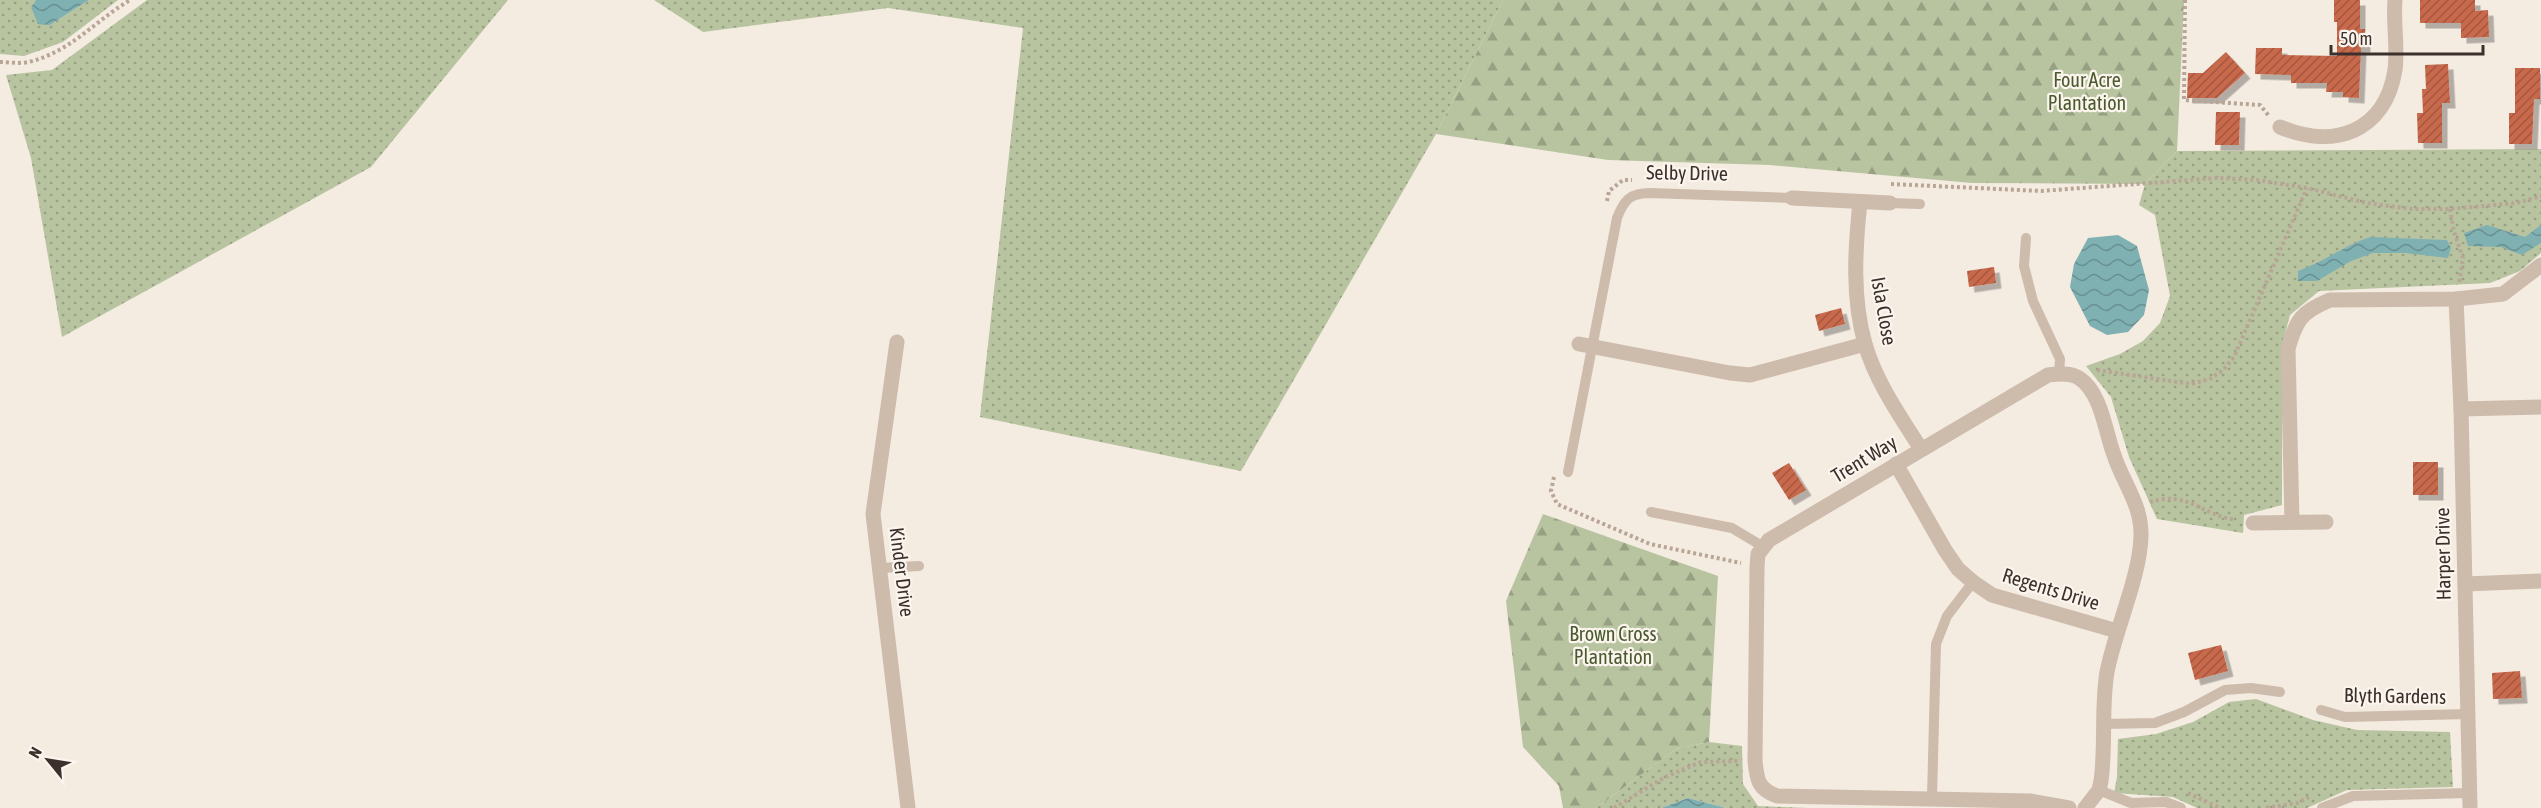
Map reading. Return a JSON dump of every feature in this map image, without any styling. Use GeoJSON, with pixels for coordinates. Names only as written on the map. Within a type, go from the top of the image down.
{"type":"FeatureCollection","features":[{"type":"Feature","properties":{"kind":"street"},"geometry":{"type":"LineString","coordinates":[[2280,127],[2300,136],[2332,136],[2350,133],[2366,126],[2392,83],[2395,67],[2395,0]]}},
{"type":"Feature","properties":{"kind":"street"},"geometry":{"type":"LineString","coordinates":[[1792,198],[1890,203]]}},
{"type":"Feature","properties":{"kind":"street","name":"Isla Close"},"geometry":{"type":"LineString","coordinates":[[1860,202],[1855,274],[1865,344],[1892,402],[1921,449]]}},
{"type":"Feature","properties":{"kind":"street"},"geometry":{"type":"LineString","coordinates":[[2292,522],[2288,349],[2296,323],[2311,308],[2330,300],[2456,299],[2503,294],[2541,265]]}},
{"type":"Feature","properties":{"kind":"street","name":"Harper Drive"},"geometry":{"type":"LineString","coordinates":[[2456,299],[2461,409],[2470,800]]}},
{"type":"Feature","properties":{"kind":"street","name":"Kinder Drive"},"geometry":{"type":"LineString","coordinates":[[897,342],[873,514],[908,808]]}},
{"type":"Feature","properties":{"kind":"street"},"geometry":{"type":"LineString","coordinates":[[1586,346],[1750,375],[1865,344]]}},
{"type":"Feature","properties":{"kind":"street"},"geometry":{"type":"LineString","coordinates":[[2059,374],[2080,378],[2103,414],[2113,453],[2138,506],[2141,538],[2108,671],[2104,758],[2098,790],[2085,808]]}},
{"type":"Feature","properties":{"kind":"street","name":"Trent Way"},"geometry":{"type":"LineString","coordinates":[[1762,546],[2048,375],[2059,374]]}},
{"type":"Feature","properties":{"kind":"street"},"geometry":{"type":"LineString","coordinates":[[2461,409],[2541,407]]}},
{"type":"Feature","properties":{"kind":"street","name":"Regents Drive"},"geometry":{"type":"LineString","coordinates":[[1896,464],[1945,550],[1958,569],[1973,582],[1992,595],[2117,631]]}},
{"type":"Feature","properties":{"kind":"street"},"geometry":{"type":"LineString","coordinates":[[2253,523],[2326,522]]}},
{"type":"Feature","properties":{"kind":"street"},"geometry":{"type":"LineString","coordinates":[[1762,546],[1757,567],[1755,761],[1757,782],[1764,791],[1777,796],[1881,803],[1932,798],[2030,801],[2069,808]]}},
{"type":"Feature","properties":{"kind":"street"},"geometry":{"type":"LineString","coordinates":[[2465,584],[2541,581]]}},
{"type":"Feature","properties":{"kind":"lane","name":"Selby Drive"},"geometry":{"type":"LineString","coordinates":[[1568,472],[1586,346],[1617,218],[1623,202],[1636,193],[1792,198]]}},
{"type":"Feature","properties":{"kind":"lane"},"geometry":{"type":"LineString","coordinates":[[1890,203],[1920,204]]}},
{"type":"Feature","properties":{"kind":"lane"},"geometry":{"type":"LineString","coordinates":[[2026,238],[2024,266],[2033,301],[2060,359],[2059,374]]}},
{"type":"Feature","properties":{"kind":"lane"},"geometry":{"type":"LineString","coordinates":[[1651,512],[1732,528],[1762,546]]}},
{"type":"Feature","properties":{"kind":"lane"},"geometry":{"type":"LineString","coordinates":[[881,568],[919,566]]}},
{"type":"Feature","properties":{"kind":"lane"},"geometry":{"type":"LineString","coordinates":[[1932,798],[1936,644],[1947,616],[1973,582]]}},
{"type":"Feature","properties":{"kind":"lane"},"geometry":{"type":"LineString","coordinates":[[2104,724],[2155,723],[2184,712],[2226,690],[2251,688],[2280,692]]}},
{"type":"Feature","properties":{"kind":"lane","name":"Blyth Gardens"},"geometry":{"type":"LineString","coordinates":[[2321,710],[2345,717],[2468,714]]}},
{"type":"Feature","properties":{"kind":"lane"},"geometry":{"type":"LineString","coordinates":[[2098,790],[2131,803],[2166,802],[2181,808]]}},
{"type":"Feature","properties":{"kind":"lane"},"geometry":{"type":"LineString","coordinates":[[2322,808],[2353,796],[2470,800]]}},
{"type":"Feature","properties":{"kind":"path"},"geometry":{"type":"LineString","coordinates":[[0,62],[26,63],[66,48],[113,10],[130,0]]}},
{"type":"Feature","properties":{"kind":"path"},"geometry":{"type":"LineString","coordinates":[[2185,0],[2184,100],[2260,105],[2280,127]]}},
{"type":"Feature","properties":{"kind":"path"},"geometry":{"type":"LineString","coordinates":[[1883,184],[2041,192],[2217,178],[2257,180],[2307,188],[2367,203],[2411,208],[2450,209],[2517,203],[2541,196]]}},
{"type":"Feature","properties":{"kind":"path"},"geometry":{"type":"LineString","coordinates":[[1607,202],[1609,191],[1623,180],[1635,180]]}},
{"type":"Feature","properties":{"kind":"path"},"geometry":{"type":"LineString","coordinates":[[2080,378],[2088,369],[2192,384],[2210,379],[2223,370],[2234,357],[2307,188]]}},
{"type":"Feature","properties":{"kind":"path"},"geometry":{"type":"LineString","coordinates":[[2450,209],[2454,232],[2463,258],[2456,299]]}},
{"type":"Feature","properties":{"kind":"path"},"geometry":{"type":"LineString","coordinates":[[1555,469],[1551,491],[1557,504],[1650,544],[1757,567]]}},
{"type":"Feature","properties":{"kind":"path"},"geometry":{"type":"LineString","coordinates":[[2138,506],[2171,498],[2189,501],[2206,512],[2225,519],[2253,523]]}},
{"type":"Feature","properties":{"kind":"path"},"geometry":{"type":"LineString","coordinates":[[1614,808],[1665,777],[1701,762],[1755,761]]}},
{"type":"Feature","properties":{"kind":"green space"},"geometry":{"type":"Polygon","coordinates":[[[0,0],[36,0],[31,7],[50,25],[89,0],[118,0],[63,42],[24,56],[0,54],[0,0]]]}},
{"type":"Feature","properties":{"kind":"green space"},"geometry":{"type":"Polygon","coordinates":[[[147,0],[508,0],[371,167],[62,337],[31,158],[6,75],[52,70],[147,0]]]}},
{"type":"Feature","properties":{"kind":"green space"},"geometry":{"type":"Polygon","coordinates":[[[654,0],[1503,0],[1436,134],[1241,471],[980,417],[1023,28],[888,8],[703,32],[654,0]]]}},
{"type":"Feature","properties":{"kind":"green space","name":"Four Acre Plantation"},"geometry":{"type":"Polygon","coordinates":[[[1503,0],[2184,0],[2177,151],[2145,184],[1972,183],[1770,165],[1608,160],[1436,134],[1503,0]]]}},
{"type":"Feature","properties":{"kind":"green space"},"geometry":{"type":"Polygon","coordinates":[[[2541,149],[2541,253],[2520,271],[2490,283],[2319,291],[2290,315],[2282,345],[2282,505],[2244,515],[2243,533],[2157,519],[2129,457],[2111,397],[2086,366],[2120,354],[2143,341],[2160,323],[2170,296],[2155,215],[2139,205],[2145,184],[2177,151],[2541,149]]]}},
{"type":"Feature","properties":{"kind":"green space","name":"Brown Cross Plantation"},"geometry":{"type":"Polygon","coordinates":[[[1543,514],[1718,576],[1709,742],[1676,749],[1596,808],[1563,808],[1559,786],[1523,747],[1506,601],[1543,514]]]}},
{"type":"Feature","properties":{"kind":"green space"},"geometry":{"type":"Polygon","coordinates":[[[2256,699],[2313,720],[2357,730],[2450,732],[2453,787],[2347,790],[2307,808],[2197,808],[2173,797],[2114,793],[2117,777],[2118,739],[2156,734],[2193,722],[2229,702],[2256,699]]]}},
{"type":"Feature","properties":{"kind":"green space"},"geometry":{"type":"Polygon","coordinates":[[[1709,742],[1742,746],[1743,784],[1758,806],[1808,808],[1726,808],[1688,798],[1661,808],[1596,808],[1676,749],[1709,742]]]}},
{"type":"Feature","properties":{"kind":"water"},"geometry":{"type":"Polygon","coordinates":[[[36,0],[89,0],[50,25],[38,24],[31,7],[36,0]]]}},
{"type":"Feature","properties":{"kind":"water"},"geometry":{"type":"Polygon","coordinates":[[[2487,225],[2525,237],[2541,225],[2541,243],[2522,255],[2501,247],[2468,246],[2464,233],[2487,225]]]}},
{"type":"Feature","properties":{"kind":"water"},"geometry":{"type":"Polygon","coordinates":[[[2118,235],[2137,246],[2149,290],[2144,315],[2128,332],[2107,335],[2090,326],[2070,287],[2074,264],[2088,238],[2118,235]]]}},
{"type":"Feature","properties":{"kind":"water"},"geometry":{"type":"Polygon","coordinates":[[[2370,237],[2447,240],[2451,248],[2448,258],[2405,253],[2373,253],[2351,261],[2317,281],[2298,281],[2298,271],[2370,237]]]}},
{"type":"Feature","properties":{"kind":"water"},"geometry":{"type":"Polygon","coordinates":[[[1688,798],[1726,808],[1661,808],[1688,798]]]}},
{"type":"Feature","properties":{"kind":"building"},"geometry":{"type":"Polygon","coordinates":[[[2334,0],[2360,0],[2360,29],[2365,29],[2365,47],[2361,47],[2359,98],[2343,97],[2343,92],[2326,92],[2327,83],[2291,83],[2291,75],[2255,74],[2256,48],[2282,48],[2282,55],[2337,56],[2337,22],[2334,22],[2334,0]]]}},
{"type":"Feature","properties":{"kind":"building"},"geometry":{"type":"Polygon","coordinates":[[[2420,0],[2475,0],[2475,11],[2488,10],[2489,37],[2461,38],[2461,23],[2420,23],[2420,0]]]}},
{"type":"Feature","properties":{"kind":"building"},"geometry":{"type":"Polygon","coordinates":[[[2226,52],[2245,73],[2217,98],[2187,98],[2188,73],[2203,73],[2226,52]]]}},
{"type":"Feature","properties":{"kind":"building"},"geometry":{"type":"Polygon","coordinates":[[[2448,64],[2450,103],[2442,103],[2442,143],[2418,143],[2417,113],[2423,113],[2422,89],[2426,89],[2425,65],[2448,64]]]}},
{"type":"Feature","properties":{"kind":"building"},"geometry":{"type":"Polygon","coordinates":[[[2515,68],[2540,68],[2540,99],[2534,99],[2532,144],[2509,144],[2509,113],[2515,113],[2515,68]]]}},
{"type":"Feature","properties":{"kind":"building"},"geometry":{"type":"Polygon","coordinates":[[[2216,112],[2240,112],[2239,145],[2215,145],[2216,112]]]}},
{"type":"Feature","properties":{"kind":"building"},"geometry":{"type":"Polygon","coordinates":[[[1994,267],[1996,283],[1969,287],[1967,271],[1994,267]]]}},
{"type":"Feature","properties":{"kind":"building"},"geometry":{"type":"Polygon","coordinates":[[[1841,308],[1845,324],[1819,331],[1815,315],[1841,308]]]}},
{"type":"Feature","properties":{"kind":"building"},"geometry":{"type":"Polygon","coordinates":[[[2413,462],[2438,462],[2438,495],[2413,495],[2413,462]]]}},
{"type":"Feature","properties":{"kind":"building"},"geometry":{"type":"Polygon","coordinates":[[[1789,463],[1806,490],[1789,500],[1772,473],[1789,463]]]}},
{"type":"Feature","properties":{"kind":"building"},"geometry":{"type":"Polygon","coordinates":[[[2221,645],[2228,671],[2195,680],[2188,653],[2221,645]]]}},
{"type":"Feature","properties":{"kind":"building"},"geometry":{"type":"Polygon","coordinates":[[[2520,671],[2522,698],[2493,699],[2492,673],[2520,671]]]}}]}
